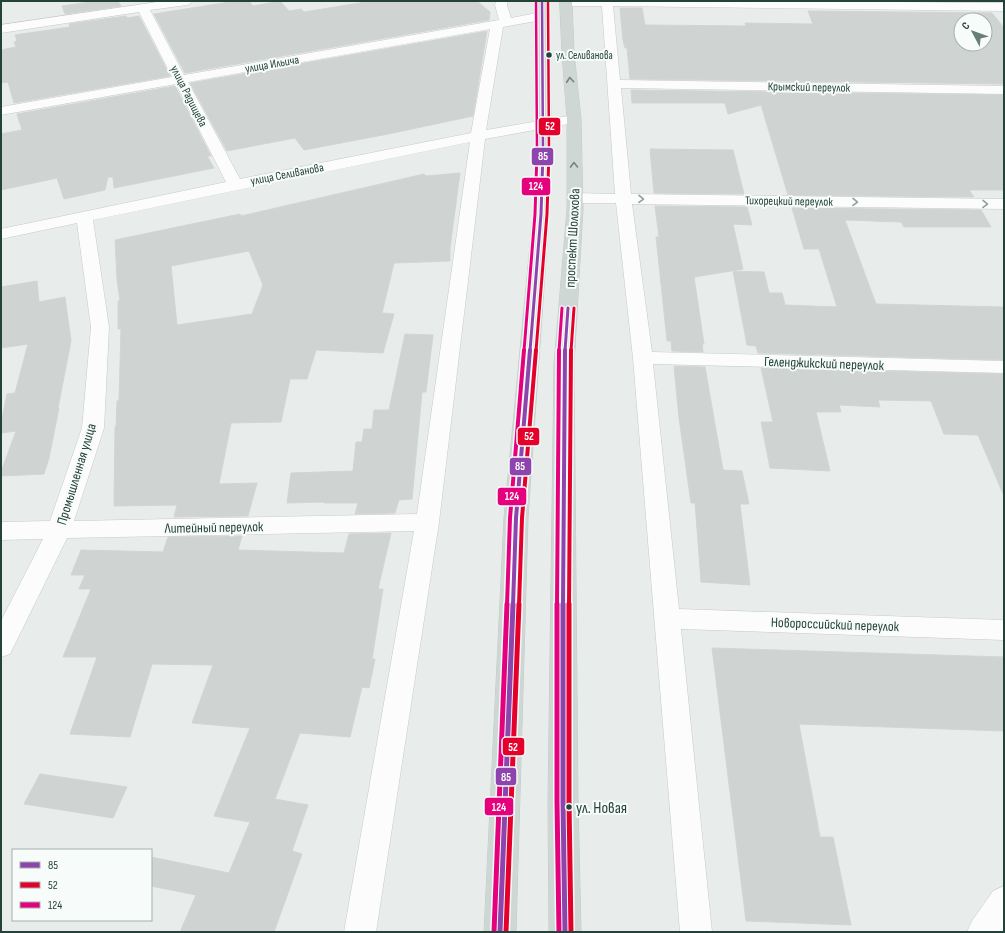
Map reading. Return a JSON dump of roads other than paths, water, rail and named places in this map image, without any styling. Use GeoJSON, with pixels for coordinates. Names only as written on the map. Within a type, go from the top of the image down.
{"type":"FeatureCollection","features":[{"type":"Feature","properties":{"kind":"main road"},"geometry":{"type":"LineString","coordinates":[[500,932],[516,518],[541,214],[544,123],[542,1]]}},
{"type":"Feature","properties":{"kind":"main road","name":"проспект Шолохова"},"geometry":{"type":"LineString","coordinates":[[566,2],[568,53],[574,119],[575,215],[564,365],[563,802],[566,932]]}},
{"type":"Feature","properties":{"kind":"street"},"geometry":{"type":"LineString","coordinates":[[1,29],[187,1]]}},
{"type":"Feature","properties":{"kind":"street"},"geometry":{"type":"LineString","coordinates":[[360,932],[427,522],[478,136],[502,23],[502,1]]}},
{"type":"Feature","properties":{"kind":"street"},"geometry":{"type":"LineString","coordinates":[[566,2],[1004,7]]}},
{"type":"Feature","properties":{"kind":"street"},"geometry":{"type":"LineString","coordinates":[[607,2],[623,198],[643,358],[696,932]]}},
{"type":"Feature","properties":{"kind":"street","name":"улица Радищева"},"geometry":{"type":"LineString","coordinates":[[143,8],[235,185]]}},
{"type":"Feature","properties":{"kind":"street","name":"улица Ильича"},"geometry":{"type":"LineString","coordinates":[[1,111],[542,16]]}},
{"type":"Feature","properties":{"kind":"street","name":"Крымский переулок"},"geometry":{"type":"LineString","coordinates":[[614,84],[1004,90]]}},
{"type":"Feature","properties":{"kind":"street","name":"улица Селиванова"},"geometry":{"type":"LineString","coordinates":[[1,234],[478,136],[544,123],[574,119]]}},
{"type":"Feature","properties":{"kind":"street","name":"Тихорецкий переулок"},"geometry":{"type":"LineString","coordinates":[[574,198],[1004,204]]}},
{"type":"Feature","properties":{"kind":"street","name":"Промышленная улица"},"geometry":{"type":"LineString","coordinates":[[1,648],[59,530],[93,428],[100,327],[84,217]]}},
{"type":"Feature","properties":{"kind":"street","name":"Геленджикский переулок"},"geometry":{"type":"LineString","coordinates":[[643,358],[1004,367]]}},
{"type":"Feature","properties":{"kind":"street","name":"Литейный переулок"},"geometry":{"type":"LineString","coordinates":[[1,531],[427,522]]}},
{"type":"Feature","properties":{"kind":"street","name":"Новороссийский переулок"},"geometry":{"type":"LineString","coordinates":[[667,619],[1004,630]]}},
{"type":"Feature","properties":{"kind":"street"},"geometry":{"type":"LineString","coordinates":[[983,932],[1004,902]]}},
{"type":"Feature","properties":{"kind":"place","name":"ул. Селиванова"},"geometry":{"type":"Point","coordinates":[549,55]}},
{"type":"Feature","properties":{"kind":"place","name":"ул. Новая"},"geometry":{"type":"Point","coordinates":[569,807]}}]}
